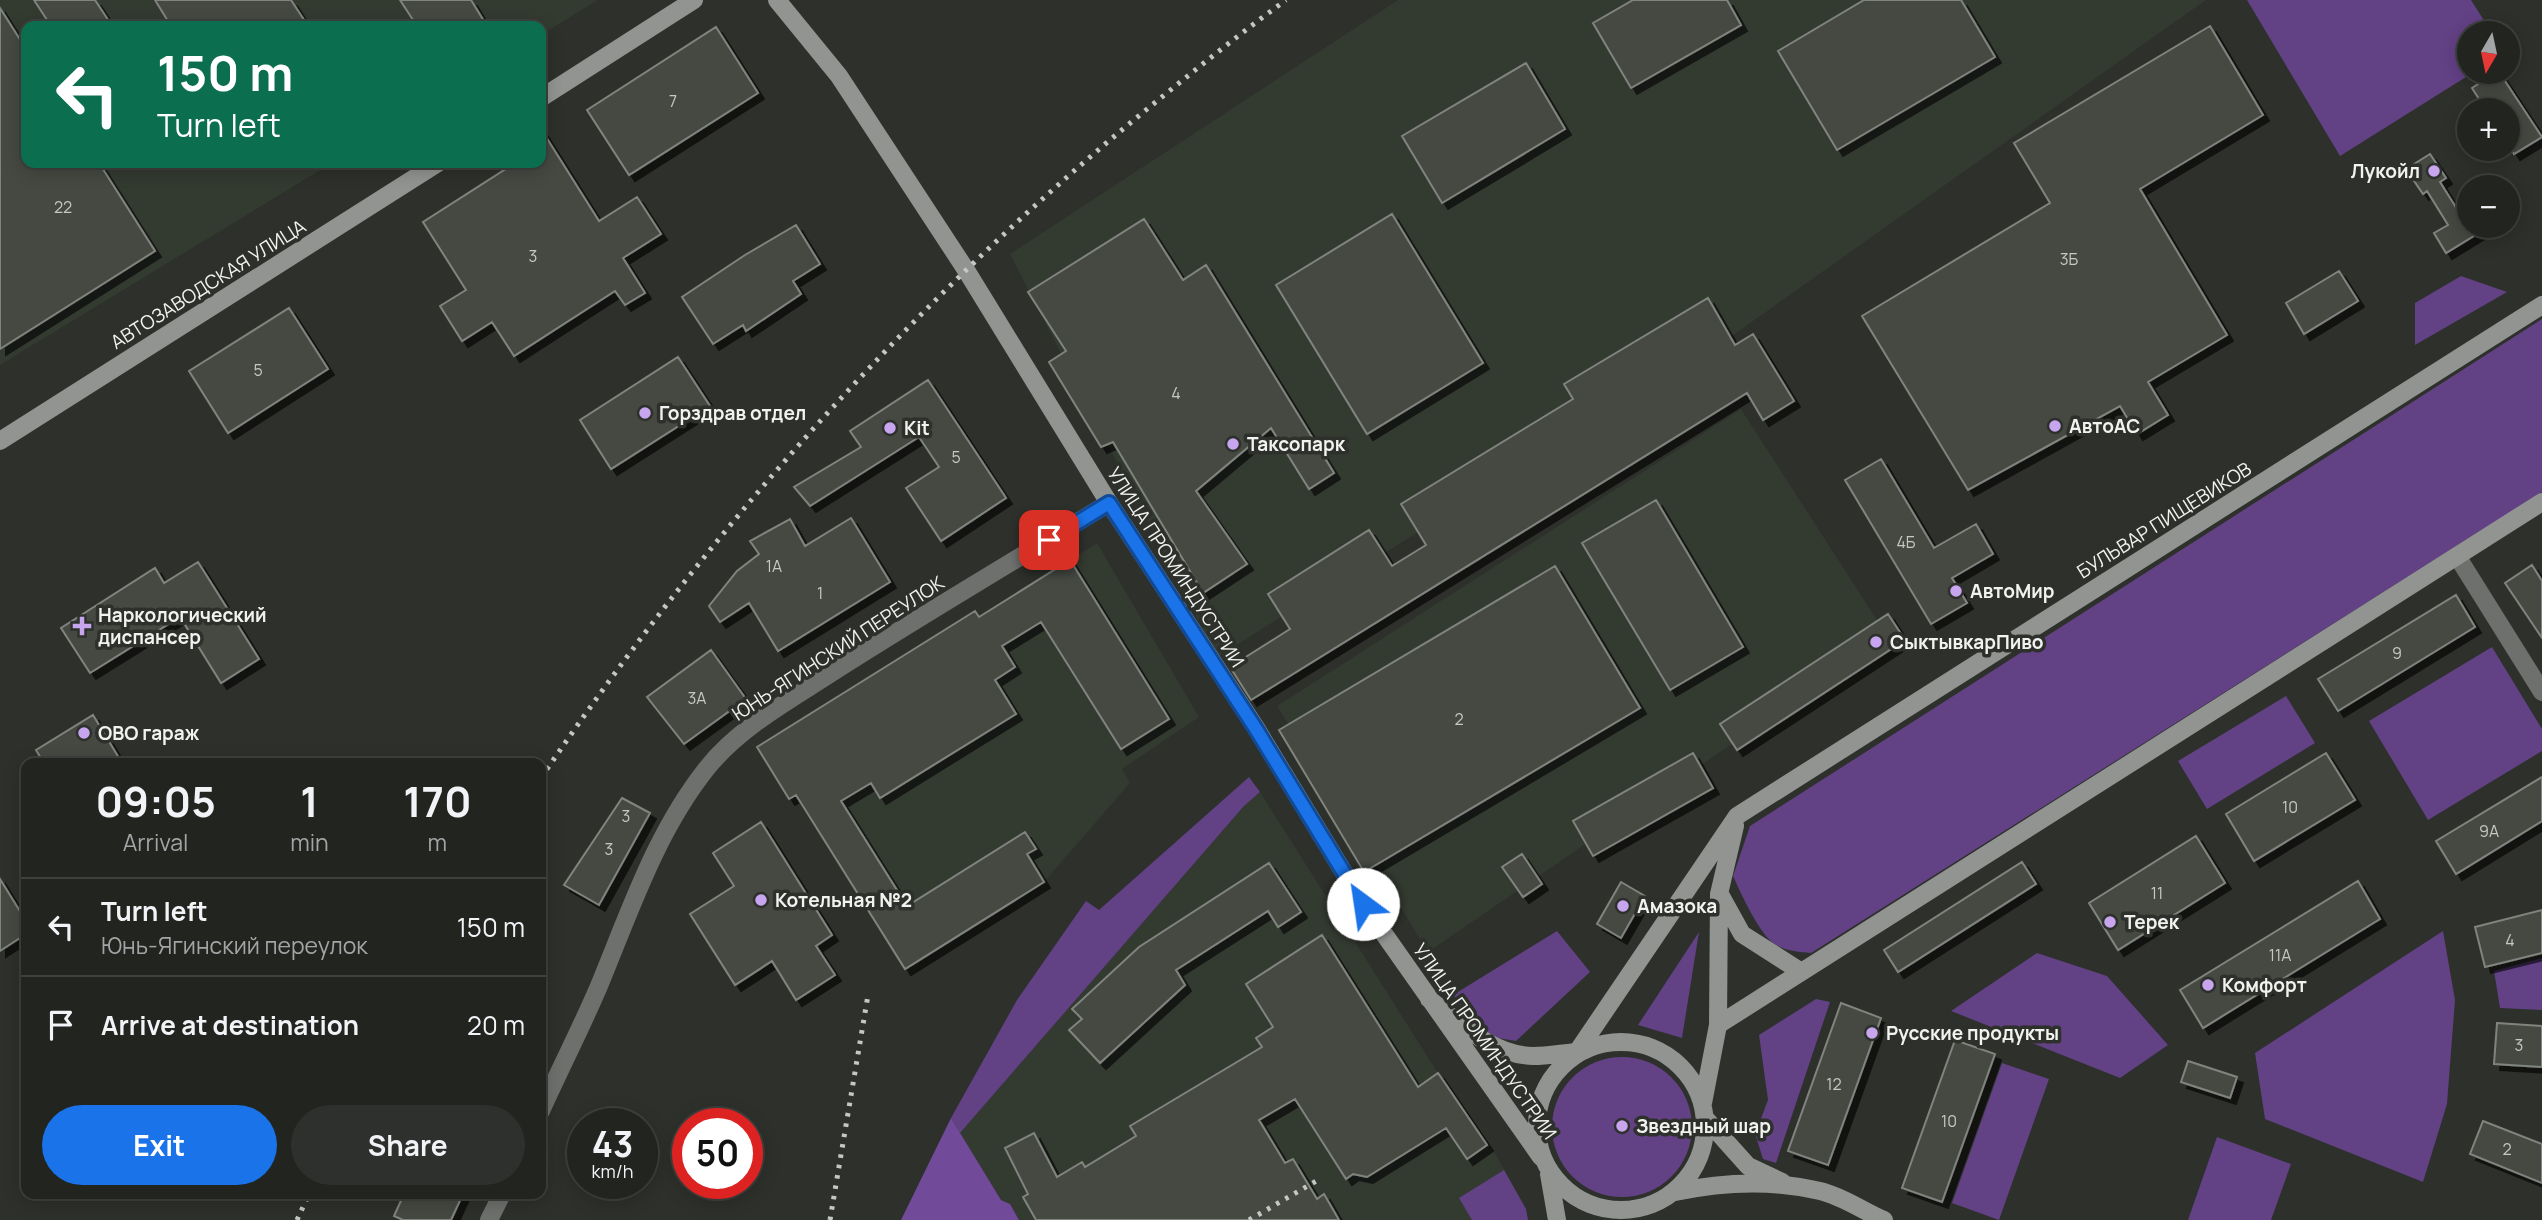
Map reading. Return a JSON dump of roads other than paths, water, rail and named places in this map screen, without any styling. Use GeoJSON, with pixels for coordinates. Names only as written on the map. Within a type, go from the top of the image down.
{"type":"FeatureCollection","features":[{"type":"Feature","properties":{"kind":"main road"},"geometry":{"type":"LineString","coordinates":[[546,95],[694,0]]}},
{"type":"Feature","properties":{"kind":"main road","name":"УЛИЦА ПРОМИНДУСТРИИ"},"geometry":{"type":"LineString","coordinates":[[777,0],[839,76],[966,270],[1109,503],[1256,729],[1363,904],[1545,1164]]}},
{"type":"Feature","properties":{"kind":"main road","name":"АВТОЗАВОДСКАЯ УЛИЦА"},"geometry":{"type":"LineString","coordinates":[[0,442],[430,168]]}},
{"type":"Feature","properties":{"kind":"main road","name":"БУЛЬВАР ПИЩЕВИКОВ"},"geometry":{"type":"LineString","coordinates":[[1557,1220],[1554,1193],[1537,1136],[1545,1093],[1556,1072],[1577,1052],[1737,816],[2542,305]]}},
{"type":"Feature","properties":{"kind":"main road"},"geometry":{"type":"LineString","coordinates":[[1718,1025],[2542,502]]}},
{"type":"Feature","properties":{"kind":"main road"},"geometry":{"type":"LineString","coordinates":[[1637,1220],[1688,1177],[1699,1159],[1705,1139],[1704,1111],[1718,1025],[1719,894],[1737,816]]}},
{"type":"Feature","properties":{"kind":"main road"},"geometry":{"type":"LineString","coordinates":[[1719,894],[1742,934],[1800,971]]}},
{"type":"Feature","properties":{"kind":"main road"},"geometry":{"type":"LineString","coordinates":[[1429,999],[1464,1027],[1497,1048],[1532,1056],[1577,1052],[1601,1043],[1627,1041],[1653,1047],[1675,1060],[1692,1079],[1704,1111],[1748,1166],[1794,1188]]}},
{"type":"Feature","properties":{"kind":"main road"},"geometry":{"type":"LineString","coordinates":[[1545,1164],[1564,1190],[1586,1203],[1610,1210],[1635,1210],[1704,1186],[1734,1184],[1822,1192],[1884,1220]]}},
{"type":"Feature","properties":{"kind":"street","name":"ЮНЬ-ЯГИНСКИЙ ПЕРЕУЛОК"},"geometry":{"type":"LineString","coordinates":[[546,1100],[598,988],[647,870],[679,810],[706,769],[720,754],[769,714],[929,610],[1109,503]]}},
{"type":"Feature","properties":{"kind":"street"},"geometry":{"type":"LineString","coordinates":[[2457,556],[2542,692]]}},
{"type":"Feature","properties":{"kind":"street"},"geometry":{"type":"LineString","coordinates":[[489,1220],[500,1199]]}},
{"type":"Feature","properties":{"kind":"railway"},"geometry":{"type":"LineString","coordinates":[[546,771],[676,592],[824,417],[903,333],[985,252],[1069,175],[1189,75],[1286,0]]}},
{"type":"Feature","properties":{"kind":"railway"},"geometry":{"type":"LineString","coordinates":[[830,1220],[868,995]]}},
{"type":"Feature","properties":{"kind":"railway"},"geometry":{"type":"LineString","coordinates":[[1249,1220],[1318,1180]]}},
{"type":"Feature","properties":{"kind":"railway"},"geometry":{"type":"LineString","coordinates":[[297,1220],[307,1199]]}},
{"type":"Feature","properties":{"kind":"place","name":"Лукойл"},"geometry":{"type":"Point","coordinates":[2434,171]}},
{"type":"Feature","properties":{"kind":"place","name":"Горздрав отдел"},"geometry":{"type":"Point","coordinates":[645,413]}},
{"type":"Feature","properties":{"kind":"place","name":"АвтоАС"},"geometry":{"type":"Point","coordinates":[2055,426]}},
{"type":"Feature","properties":{"kind":"place","name":"Kit"},"geometry":{"type":"Point","coordinates":[890,428]}},
{"type":"Feature","properties":{"kind":"place","name":"Таксопарк"},"geometry":{"type":"Point","coordinates":[1233,444]}},
{"type":"Feature","properties":{"kind":"place","name":"АвтоМир"},"geometry":{"type":"Point","coordinates":[1956,591]}},
{"type":"Feature","properties":{"kind":"place","name":"Наркологический диспансер"},"geometry":{"type":"Point","coordinates":[82,626]}},
{"type":"Feature","properties":{"kind":"place","name":"СыктывкарПиво"},"geometry":{"type":"Point","coordinates":[1876,642]}},
{"type":"Feature","properties":{"kind":"place","name":"ОВО гараж"},"geometry":{"type":"Point","coordinates":[84,733]}},
{"type":"Feature","properties":{"kind":"place","name":"Котельная №2"},"geometry":{"type":"Point","coordinates":[761,900]}},
{"type":"Feature","properties":{"kind":"place","name":"Амазока"},"geometry":{"type":"Point","coordinates":[1623,906]}},
{"type":"Feature","properties":{"kind":"place","name":"Терек"},"geometry":{"type":"Point","coordinates":[2110,922]}},
{"type":"Feature","properties":{"kind":"place","name":"Комфорт"},"geometry":{"type":"Point","coordinates":[2208,985]}},
{"type":"Feature","properties":{"kind":"place","name":"Русские продукты"},"geometry":{"type":"Point","coordinates":[1872,1033]}},
{"type":"Feature","properties":{"kind":"place","name":"Звездный шар"},"geometry":{"type":"Point","coordinates":[1622,1126]}}]}
